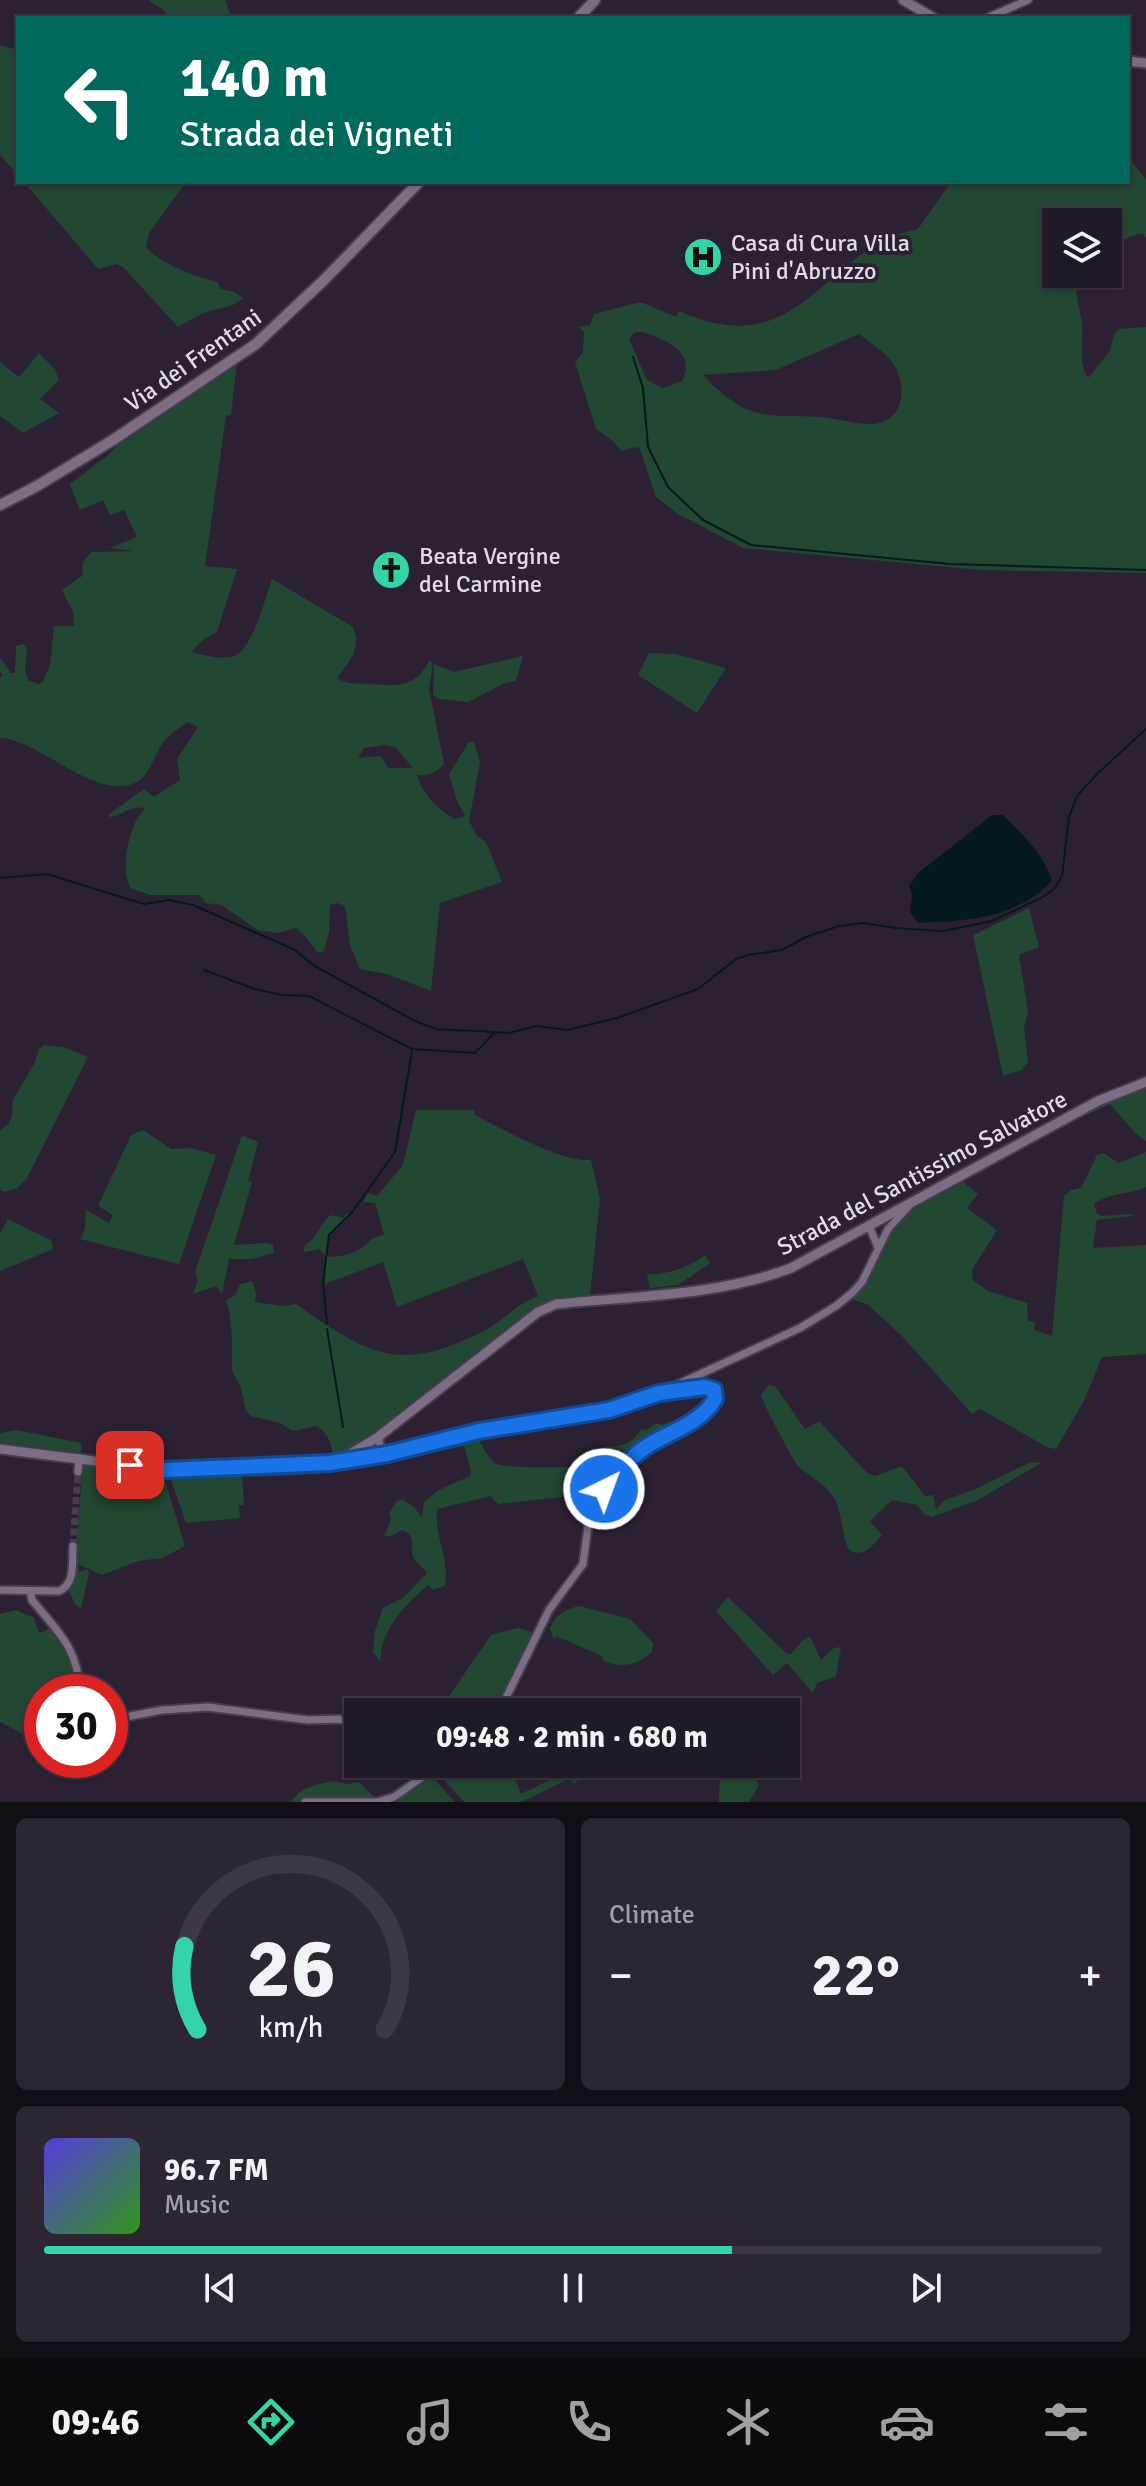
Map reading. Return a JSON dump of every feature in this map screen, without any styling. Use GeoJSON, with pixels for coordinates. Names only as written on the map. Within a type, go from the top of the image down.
{"type":"FeatureCollection","features":[{"type":"Feature","properties":{"kind":"main road"},"geometry":{"type":"LineString","coordinates":[[580,16],[595,0]]}},
{"type":"Feature","properties":{"kind":"main road","name":"Via dei Frentani"},"geometry":{"type":"LineString","coordinates":[[0,505],[113,440],[256,344],[325,279],[417,184]]}},
{"type":"Feature","properties":{"kind":"street"},"geometry":{"type":"LineString","coordinates":[[903,0],[931,16]]}},
{"type":"Feature","properties":{"kind":"street"},"geometry":{"type":"LineString","coordinates":[[992,16],[1028,0]]}},
{"type":"Feature","properties":{"kind":"street","name":"Strada del Santissimo Salvatore"},"geometry":{"type":"LineString","coordinates":[[0,1449],[165,1470],[320,1464],[340,1460],[378,1437],[538,1312],[556,1304],[719,1287],[766,1278],[791,1268],[1098,1101],[1146,1082]]}},
{"type":"Feature","properties":{"kind":"street"},"geometry":{"type":"LineString","coordinates":[[340,1460],[387,1454],[479,1431],[609,1410],[659,1393],[800,1328],[836,1306],[862,1282],[888,1229],[911,1203]]}},
{"type":"Feature","properties":{"kind":"street"},"geometry":{"type":"LineString","coordinates":[[869,1226],[878,1247]]}},
{"type":"Feature","properties":{"kind":"street"},"geometry":{"type":"LineString","coordinates":[[506,1698],[549,1610],[583,1564],[589,1519],[604,1489],[628,1461],[648,1445],[696,1420],[712,1404],[715,1394],[714,1390],[704,1387],[659,1393]]}},
{"type":"Feature","properties":{"kind":"street"},"geometry":{"type":"LineString","coordinates":[[378,1437],[381,1449],[387,1454]]}},
{"type":"Feature","properties":{"kind":"street"},"geometry":{"type":"LineString","coordinates":[[78,1472],[79,1459]]}},
{"type":"Feature","properties":{"kind":"street"},"geometry":{"type":"LineString","coordinates":[[0,1590],[66,1589],[70,1582],[73,1546]]}},
{"type":"Feature","properties":{"kind":"street"},"geometry":{"type":"LineString","coordinates":[[30,1591],[32,1600],[68,1644],[78,1674]]}},
{"type":"Feature","properties":{"kind":"street"},"geometry":{"type":"LineString","coordinates":[[128,1717],[162,1710],[208,1707],[308,1720],[344,1720]]}},
{"type":"Feature","properties":{"kind":"street"},"geometry":{"type":"LineString","coordinates":[[305,1802],[377,1802],[394,1797],[421,1778]]}},
{"type":"Feature","properties":{"kind":"green space"},"geometry":{"type":"Polygon","coordinates":[[[148,0],[225,0],[230,14],[234,16],[168,16],[148,0]]]}},
{"type":"Feature","properties":{"kind":"green space"},"geometry":{"type":"Polygon","coordinates":[[[0,45],[16,49],[16,173],[0,155],[0,45]]]}},
{"type":"Feature","properties":{"kind":"green space"},"geometry":{"type":"Polygon","coordinates":[[[1130,160],[1146,179],[1146,238],[1138,234],[1122,240],[1122,208],[1042,208],[1042,288],[1077,288],[1082,359],[1088,378],[1110,351],[1114,334],[1119,329],[1146,327],[1146,573],[981,570],[743,548],[678,514],[656,497],[640,449],[635,447],[621,451],[596,429],[575,362],[583,353],[584,332],[579,327],[590,325],[594,314],[643,303],[676,317],[679,311],[721,324],[755,324],[784,314],[809,298],[858,257],[885,240],[918,229],[950,184],[1130,184],[1130,160]],[[642,332],[634,333],[629,339],[647,380],[663,388],[682,381],[686,371],[682,355],[669,343],[642,332]],[[859,334],[776,370],[703,375],[728,398],[755,412],[874,424],[892,416],[901,400],[900,380],[889,358],[859,334]]]}},
{"type":"Feature","properties":{"kind":"green space"},"geometry":{"type":"Polygon","coordinates":[[[26,184],[185,184],[149,233],[146,247],[170,265],[218,282],[220,289],[243,298],[233,305],[203,313],[178,327],[123,267],[117,264],[98,269],[26,184]]]}},
{"type":"Feature","properties":{"kind":"green space"},"geometry":{"type":"Polygon","coordinates":[[[39,353],[55,369],[59,380],[40,399],[59,413],[23,433],[0,416],[0,362],[19,377],[39,353]]]}},
{"type":"Feature","properties":{"kind":"green space"},"geometry":{"type":"Polygon","coordinates":[[[237,362],[231,415],[226,416],[205,566],[237,569],[217,632],[191,652],[224,657],[241,652],[253,634],[272,579],[353,627],[355,648],[337,678],[342,681],[399,685],[419,676],[429,661],[433,663],[429,689],[444,764],[431,774],[417,774],[419,781],[431,800],[448,815],[454,819],[465,816],[449,774],[469,742],[474,742],[480,762],[469,821],[477,836],[486,842],[502,882],[440,903],[431,991],[387,974],[360,969],[350,945],[345,906],[337,903],[330,905],[329,932],[324,951],[318,953],[296,928],[277,933],[258,930],[221,905],[206,903],[199,895],[150,895],[131,888],[126,874],[127,848],[134,825],[145,809],[136,808],[109,817],[109,814],[144,789],[154,797],[180,780],[177,759],[198,727],[188,722],[175,731],[164,741],[142,779],[121,786],[86,778],[33,748],[0,738],[0,678],[3,675],[0,672],[0,658],[11,673],[15,673],[16,646],[24,644],[27,649],[25,670],[28,680],[38,684],[43,682],[50,665],[54,626],[74,626],[73,612],[62,590],[82,576],[83,562],[91,552],[134,551],[110,548],[137,537],[124,510],[110,515],[103,500],[80,510],[70,484],[126,437],[237,362]],[[395,747],[364,748],[358,758],[381,756],[388,768],[413,768],[395,747]]]}},
{"type":"Feature","properties":{"kind":"green space"},"geometry":{"type":"Polygon","coordinates":[[[649,653],[676,654],[726,668],[697,713],[638,675],[649,653]]]}},
{"type":"Feature","properties":{"kind":"green space"},"geometry":{"type":"Polygon","coordinates":[[[523,656],[516,681],[505,683],[468,702],[439,699],[433,695],[434,664],[454,672],[523,656]]]}},
{"type":"Feature","properties":{"kind":"green space"},"geometry":{"type":"Polygon","coordinates":[[[1029,908],[1039,947],[1019,955],[1028,1012],[1024,1027],[1028,1062],[1022,1070],[1003,1076],[973,935],[1029,908]]]}},
{"type":"Feature","properties":{"kind":"green space"},"geometry":{"type":"Polygon","coordinates":[[[45,1045],[63,1047],[88,1057],[27,1178],[17,1188],[5,1192],[0,1190],[0,1130],[8,1125],[13,1100],[39,1049],[45,1045]]]}},
{"type":"Feature","properties":{"kind":"green space"},"geometry":{"type":"Polygon","coordinates":[[[1146,1086],[1146,1141],[1110,1104],[1066,1122],[1094,1107],[1146,1086]]]}},
{"type":"Feature","properties":{"kind":"green space"},"geometry":{"type":"Polygon","coordinates":[[[416,1110],[474,1110],[475,1115],[532,1144],[564,1156],[591,1160],[600,1199],[590,1295],[558,1299],[539,1306],[369,1437],[333,1456],[328,1438],[316,1426],[293,1431],[280,1423],[251,1416],[246,1410],[241,1388],[232,1370],[232,1337],[225,1301],[235,1295],[240,1284],[252,1281],[255,1302],[282,1306],[296,1304],[356,1342],[395,1354],[439,1350],[464,1340],[486,1330],[538,1296],[523,1259],[397,1307],[383,1262],[325,1284],[326,1256],[319,1249],[303,1252],[305,1245],[331,1215],[343,1218],[347,1213],[350,1215],[330,1236],[327,1256],[351,1253],[384,1234],[375,1203],[363,1202],[368,1193],[377,1196],[403,1165],[416,1110]]]}},
{"type":"Feature","properties":{"kind":"green space"},"geometry":{"type":"Polygon","coordinates":[[[143,1130],[171,1149],[191,1148],[216,1155],[179,1264],[80,1239],[85,1229],[86,1210],[109,1223],[113,1215],[98,1206],[131,1135],[143,1130]]]}},
{"type":"Feature","properties":{"kind":"green space"},"geometry":{"type":"Polygon","coordinates":[[[242,1135],[258,1142],[248,1181],[252,1182],[234,1245],[268,1243],[273,1245],[274,1253],[252,1259],[229,1259],[222,1294],[216,1286],[193,1294],[198,1280],[195,1272],[242,1135]]]}},
{"type":"Feature","properties":{"kind":"green space"},"geometry":{"type":"Polygon","coordinates":[[[1146,1152],[1146,1187],[1106,1197],[1094,1204],[1097,1214],[1102,1216],[1133,1216],[1097,1220],[1093,1248],[1146,1245],[1146,1354],[1102,1357],[1084,1401],[1056,1449],[1047,1447],[980,1409],[972,1414],[902,1336],[867,1304],[850,1299],[910,1205],[958,1178],[978,1194],[967,1208],[997,1230],[972,1270],[973,1280],[988,1291],[1027,1303],[1028,1321],[1035,1322],[1034,1330],[1052,1336],[1064,1196],[1071,1190],[1081,1188],[1097,1155],[1103,1153],[1119,1163],[1146,1152]]]}},
{"type":"Feature","properties":{"kind":"green space"},"geometry":{"type":"Polygon","coordinates":[[[8,1219],[51,1240],[53,1249],[0,1271],[0,1234],[8,1219]]]}},
{"type":"Feature","properties":{"kind":"green space"},"geometry":{"type":"Polygon","coordinates":[[[705,1255],[710,1263],[678,1285],[650,1288],[647,1274],[678,1269],[705,1255]]]}},
{"type":"Feature","properties":{"kind":"green space"},"geometry":{"type":"Polygon","coordinates":[[[769,1385],[775,1386],[805,1429],[819,1421],[867,1473],[875,1476],[902,1466],[925,1496],[933,1495],[936,1509],[945,1500],[1031,1462],[1041,1463],[978,1500],[932,1517],[925,1515],[917,1505],[892,1500],[870,1521],[882,1535],[869,1549],[856,1553],[846,1543],[835,1499],[822,1484],[798,1466],[772,1419],[761,1395],[769,1385]]]}},
{"type":"Feature","properties":{"kind":"green space"},"geometry":{"type":"Polygon","coordinates":[[[656,1423],[662,1425],[681,1423],[645,1446],[609,1481],[598,1468],[604,1447],[626,1444],[641,1429],[647,1430],[656,1423]]]}},
{"type":"Feature","properties":{"kind":"green space"},"geometry":{"type":"Polygon","coordinates":[[[17,1430],[81,1443],[81,1453],[0,1442],[0,1433],[17,1430]]]}},
{"type":"Feature","properties":{"kind":"green space"},"geometry":{"type":"Polygon","coordinates":[[[474,1433],[489,1456],[500,1465],[577,1467],[581,1470],[587,1494],[498,1504],[490,1496],[437,1509],[445,1586],[433,1590],[428,1585],[403,1609],[384,1640],[381,1662],[373,1652],[375,1631],[383,1608],[403,1598],[427,1573],[413,1558],[411,1538],[407,1532],[402,1530],[384,1536],[391,1520],[389,1513],[402,1499],[415,1508],[422,1518],[424,1502],[439,1490],[470,1476],[464,1446],[423,1454],[417,1448],[474,1433]]]}},
{"type":"Feature","properties":{"kind":"green space"},"geometry":{"type":"Polygon","coordinates":[[[372,1442],[379,1451],[403,1445],[404,1453],[392,1460],[352,1470],[242,1476],[244,1505],[239,1505],[240,1518],[186,1523],[169,1474],[345,1462],[372,1442]]]}},
{"type":"Feature","properties":{"kind":"green space"},"geometry":{"type":"Polygon","coordinates":[[[83,1464],[163,1474],[185,1546],[162,1558],[138,1561],[102,1575],[78,1564],[79,1572],[87,1569],[89,1573],[81,1609],[68,1589],[75,1562],[83,1464]]]}},
{"type":"Feature","properties":{"kind":"green space"},"geometry":{"type":"Polygon","coordinates":[[[728,1597],[786,1653],[791,1654],[810,1636],[821,1660],[834,1648],[841,1647],[836,1676],[817,1683],[813,1693],[787,1663],[773,1675],[716,1611],[728,1597]]]}},
{"type":"Feature","properties":{"kind":"green space"},"geometry":{"type":"Polygon","coordinates":[[[579,1606],[630,1619],[653,1643],[652,1652],[635,1663],[617,1665],[556,1636],[554,1640],[550,1628],[555,1620],[579,1606]]]}},
{"type":"Feature","properties":{"kind":"green space"},"geometry":{"type":"Polygon","coordinates":[[[16,1610],[34,1618],[39,1633],[53,1627],[71,1659],[72,1674],[24,1674],[24,1735],[0,1722],[0,1614],[16,1610]]]}},
{"type":"Feature","properties":{"kind":"green space"},"geometry":{"type":"Polygon","coordinates":[[[518,1628],[532,1632],[500,1698],[448,1698],[491,1635],[518,1628]]]}},
{"type":"Feature","properties":{"kind":"green space"},"geometry":{"type":"Polygon","coordinates":[[[424,1778],[435,1778],[455,1802],[389,1802],[424,1778]]]}},
{"type":"Feature","properties":{"kind":"green space"},"geometry":{"type":"Polygon","coordinates":[[[442,1778],[512,1778],[521,1794],[554,1778],[581,1778],[574,1784],[569,1779],[521,1802],[464,1802],[442,1778]]]}},
{"type":"Feature","properties":{"kind":"green space"},"geometry":{"type":"Polygon","coordinates":[[[720,1778],[755,1778],[759,1785],[749,1802],[719,1802],[720,1778]]]}},
{"type":"Feature","properties":{"kind":"green space"},"geometry":{"type":"Polygon","coordinates":[[[334,1781],[347,1784],[359,1782],[375,1798],[291,1802],[304,1790],[334,1781]]]}},
{"type":"Feature","properties":{"kind":"shaded area"},"geometry":{"type":"Polygon","coordinates":[[[992,815],[1003,815],[1025,837],[1044,862],[1052,881],[1038,894],[990,916],[918,923],[910,912],[912,895],[909,886],[917,874],[992,815]]]}},
{"type":"Feature","properties":{"kind":"waterway"},"geometry":{"type":"LineString","coordinates":[[633,357],[643,388],[648,447],[668,487],[703,520],[751,545],[950,564],[1146,570]]}},
{"type":"Feature","properties":{"kind":"waterway"},"geometry":{"type":"LineString","coordinates":[[204,970],[255,989],[282,995],[309,996],[412,1049],[475,1053],[495,1032],[508,1033],[537,1026],[567,1030],[617,1018],[698,989],[736,959],[782,950],[806,937],[839,926],[863,923],[943,931],[992,921],[1043,897],[1054,889],[1062,876],[1069,817],[1077,796],[1146,729]]}},
{"type":"Feature","properties":{"kind":"waterway"},"geometry":{"type":"LineString","coordinates":[[0,878],[47,874],[144,904],[169,900],[193,905],[295,950],[313,965],[413,1020],[436,1029],[494,1032]]}},
{"type":"Feature","properties":{"kind":"waterway"},"geometry":{"type":"LineString","coordinates":[[327,1323],[323,1283],[329,1235],[353,1211],[395,1152],[412,1051]]}},
{"type":"Feature","properties":{"kind":"waterway"},"geometry":{"type":"LineString","coordinates":[[327,1329],[343,1427]]}},
{"type":"Feature","properties":{"kind":"tunnel"},"geometry":{"type":"LineString","coordinates":[[73,1546],[78,1472]]}},
{"type":"Feature","properties":{"kind":"place","name":"Casa di Cura Villa Pini d'Abruzzo"},"geometry":{"type":"Point","coordinates":[703,257]}},
{"type":"Feature","properties":{"kind":"place","name":"Beata Vergine del Carmine"},"geometry":{"type":"Point","coordinates":[391,570]}},
{"type":"Feature","properties":{"kind":"route"},"geometry":{"type":"LineString","coordinates":[[130,1465],[165,1470],[330,1463],[387,1454],[479,1431],[609,1410],[659,1393],[704,1387],[714,1390],[712,1404],[696,1420],[648,1445],[628,1461],[604,1489]]}}]}
